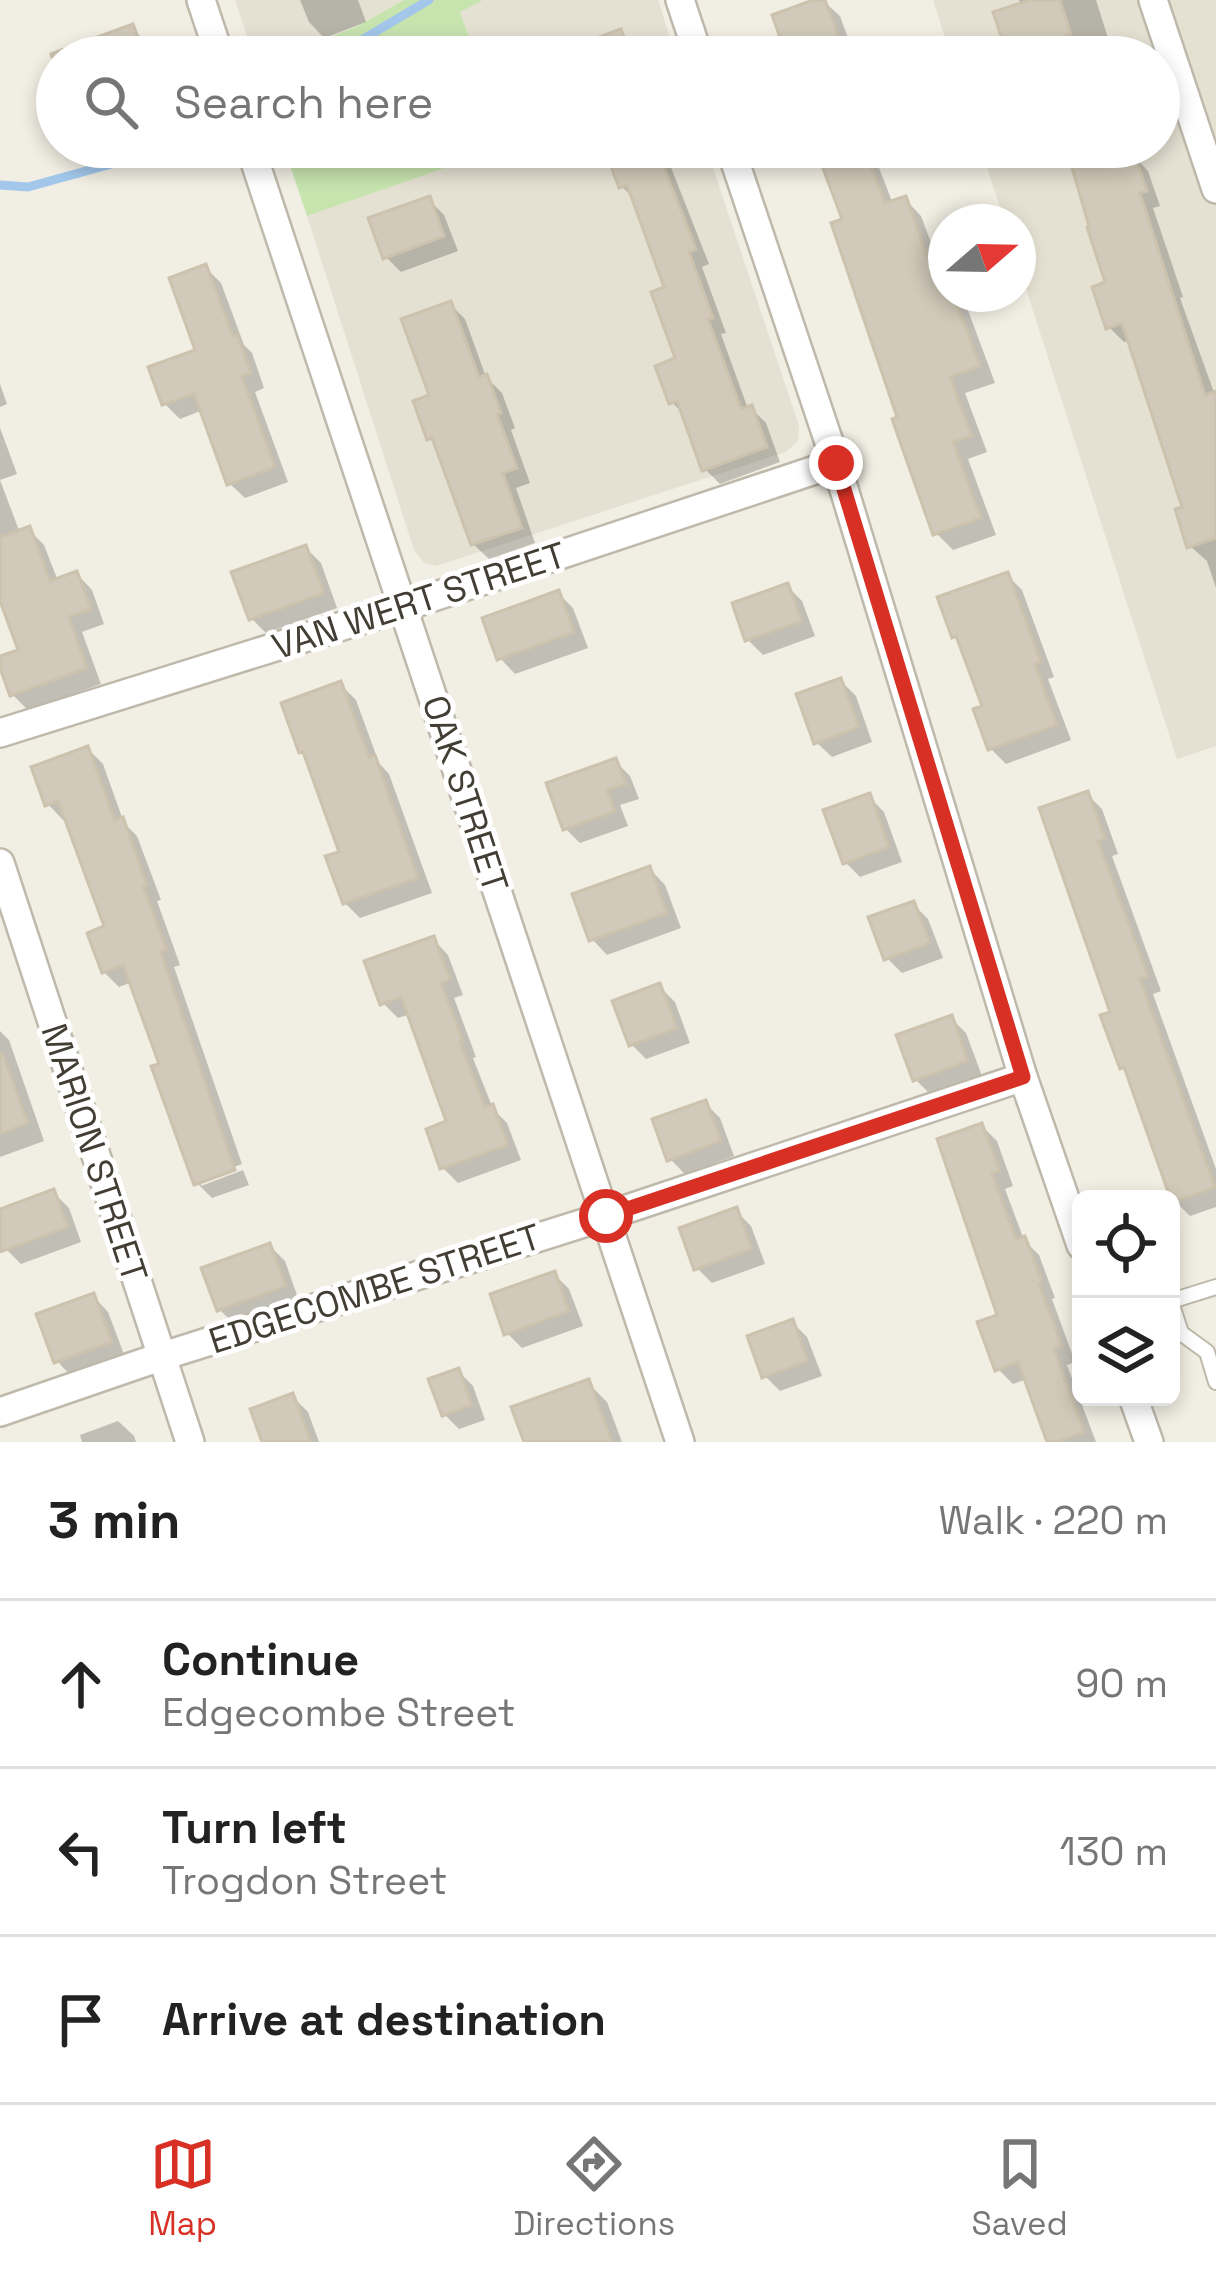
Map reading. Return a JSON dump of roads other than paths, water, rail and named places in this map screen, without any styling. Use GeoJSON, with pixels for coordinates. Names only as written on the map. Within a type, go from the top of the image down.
{"type":"FeatureCollection","features":[{"type":"Feature","properties":{"kind":"street"},"geometry":{"type":"LineString","coordinates":[[201,0],[213,36]]}},
{"type":"Feature","properties":{"kind":"street"},"geometry":{"type":"LineString","coordinates":[[680,0],[692,36]]}},
{"type":"Feature","properties":{"kind":"street"},"geometry":{"type":"LineString","coordinates":[[1153,0],[1165,36]]}},
{"type":"Feature","properties":{"kind":"street"},"geometry":{"type":"LineString","coordinates":[[1180,81],[1216,189]]}},
{"type":"Feature","properties":{"kind":"street","name":"OAK STREET"},"geometry":{"type":"LineString","coordinates":[[257,168],[680,1442]]}},
{"type":"Feature","properties":{"kind":"street"},"geometry":{"type":"LineString","coordinates":[[737,168],[836,463],[1023,1077],[1072,1219]]}},
{"type":"Feature","properties":{"kind":"street","name":"VAN WERT STREET"},"geometry":{"type":"LineString","coordinates":[[0,733],[403,608],[836,463]]}},
{"type":"Feature","properties":{"kind":"street","name":"MARION STREET"},"geometry":{"type":"LineString","coordinates":[[0,863],[190,1442]]}},
{"type":"Feature","properties":{"kind":"street","name":"EDGECOMBE STREET"},"geometry":{"type":"LineString","coordinates":[[0,1412],[1023,1077]]}},
{"type":"Feature","properties":{"kind":"street"},"geometry":{"type":"LineString","coordinates":[[1136,1406],[1149,1442]]}},
{"type":"Feature","properties":{"kind":"lane"},"geometry":{"type":"LineString","coordinates":[[1180,1298],[1216,1287]]}},
{"type":"Feature","properties":{"kind":"lane"},"geometry":{"type":"LineString","coordinates":[[1180,1330],[1207,1352],[1216,1382]]}},
{"type":"Feature","properties":{"kind":"waterway"},"geometry":{"type":"LineString","coordinates":[[368,36],[429,0]]}},
{"type":"Feature","properties":{"kind":"waterway"},"geometry":{"type":"LineString","coordinates":[[0,185],[28,187],[97,168]]}}]}
